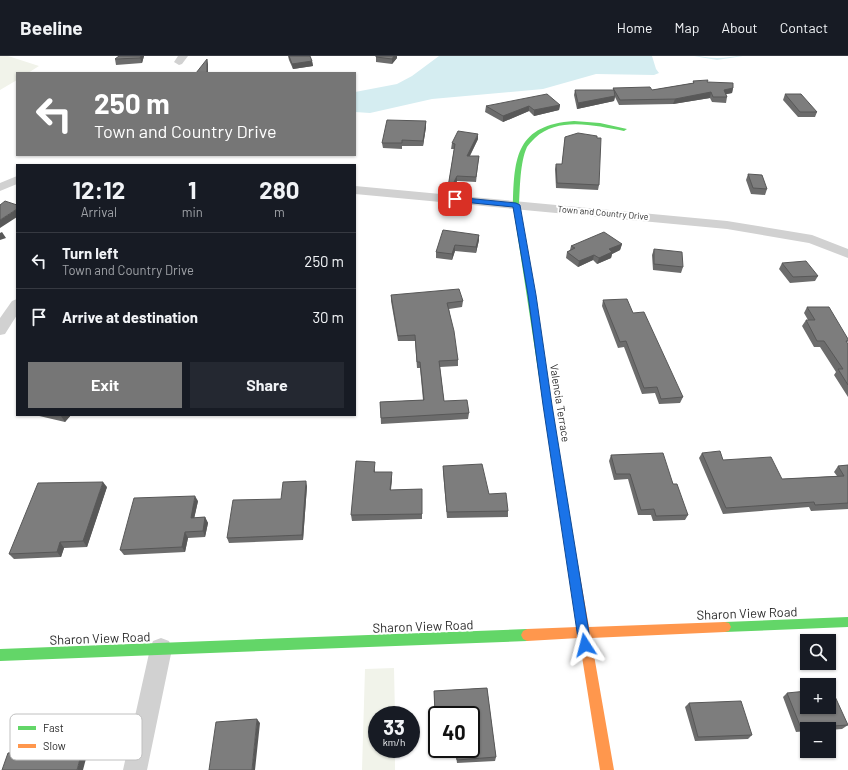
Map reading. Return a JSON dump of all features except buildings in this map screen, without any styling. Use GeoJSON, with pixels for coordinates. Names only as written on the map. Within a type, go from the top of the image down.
{"type":"FeatureCollection","features":[{"type":"Feature","properties":{"kind":"street","name":"Valencia Terrace"},"geometry":{"type":"LineString","coordinates":[[607,770],[583,633],[547,405],[532,295],[516,205],[516,194],[524,146],[537,133],[551,127],[574,124],[594,124],[624,129]]}},
{"type":"Feature","properties":{"kind":"street"},"geometry":{"type":"LineString","coordinates":[[0,187],[16,180]]}},
{"type":"Feature","properties":{"kind":"street","name":"Town and Country Drive"},"geometry":{"type":"LineString","coordinates":[[356,190],[727,225],[812,239],[837,248],[848,254]]}},
{"type":"Feature","properties":{"kind":"street"},"geometry":{"type":"LineString","coordinates":[[0,330],[16,306]]}},
{"type":"Feature","properties":{"kind":"street","name":"Sharon View Road"},"geometry":{"type":"LineString","coordinates":[[0,656],[848,622]]}},
{"type":"Feature","properties":{"kind":"street"},"geometry":{"type":"LineString","coordinates":[[142,739],[162,649]]}},
{"type":"Feature","properties":{"kind":"street"},"geometry":{"type":"LineString","coordinates":[[135,770],[137,760]]}},
{"type":"Feature","properties":{"kind":"shaded area"},"geometry":{"type":"Polygon","coordinates":[[[0,56],[8,56],[39,66],[30,72],[16,72],[16,81],[0,90],[0,56]]]}},
{"type":"Feature","properties":{"kind":"shaded area"},"geometry":{"type":"Polygon","coordinates":[[[394,668],[395,706],[368,706],[368,758],[395,758],[395,770],[362,770],[365,669],[394,668]]]}},
{"type":"Feature","properties":{"kind":"water"},"geometry":{"type":"Polygon","coordinates":[[[439,56],[652,56],[656,69],[659,73],[654,75],[596,74],[543,89],[432,99],[370,113],[356,112],[356,92],[397,84],[412,76],[439,56]]]}},
{"type":"Feature","properties":{"kind":"waterway"},"geometry":{"type":"LineString","coordinates":[[695,56],[717,59],[742,56]]}},
{"type":"Feature","properties":{"kind":"traffic: fast"},"geometry":{"type":"LineString","coordinates":[[569,542],[516,205],[518,175],[522,152],[525,145],[539,132],[549,127],[561,124],[587,123],[624,129]]}},
{"type":"Feature","properties":{"kind":"traffic: fast"},"geometry":{"type":"LineString","coordinates":[[725,627],[848,622]]}},
{"type":"Feature","properties":{"kind":"traffic: fast"},"geometry":{"type":"LineString","coordinates":[[0,655],[527,635]]}},
{"type":"Feature","properties":{"kind":"traffic: slow"},"geometry":{"type":"LineString","coordinates":[[569,542],[607,770]]}},
{"type":"Feature","properties":{"kind":"traffic: slow"},"geometry":{"type":"LineString","coordinates":[[527,635],[725,627]]}},
{"type":"Feature","properties":{"kind":"route"},"geometry":{"type":"LineString","coordinates":[[455,199],[516,205],[532,295],[547,405],[585,645]]}}]}
